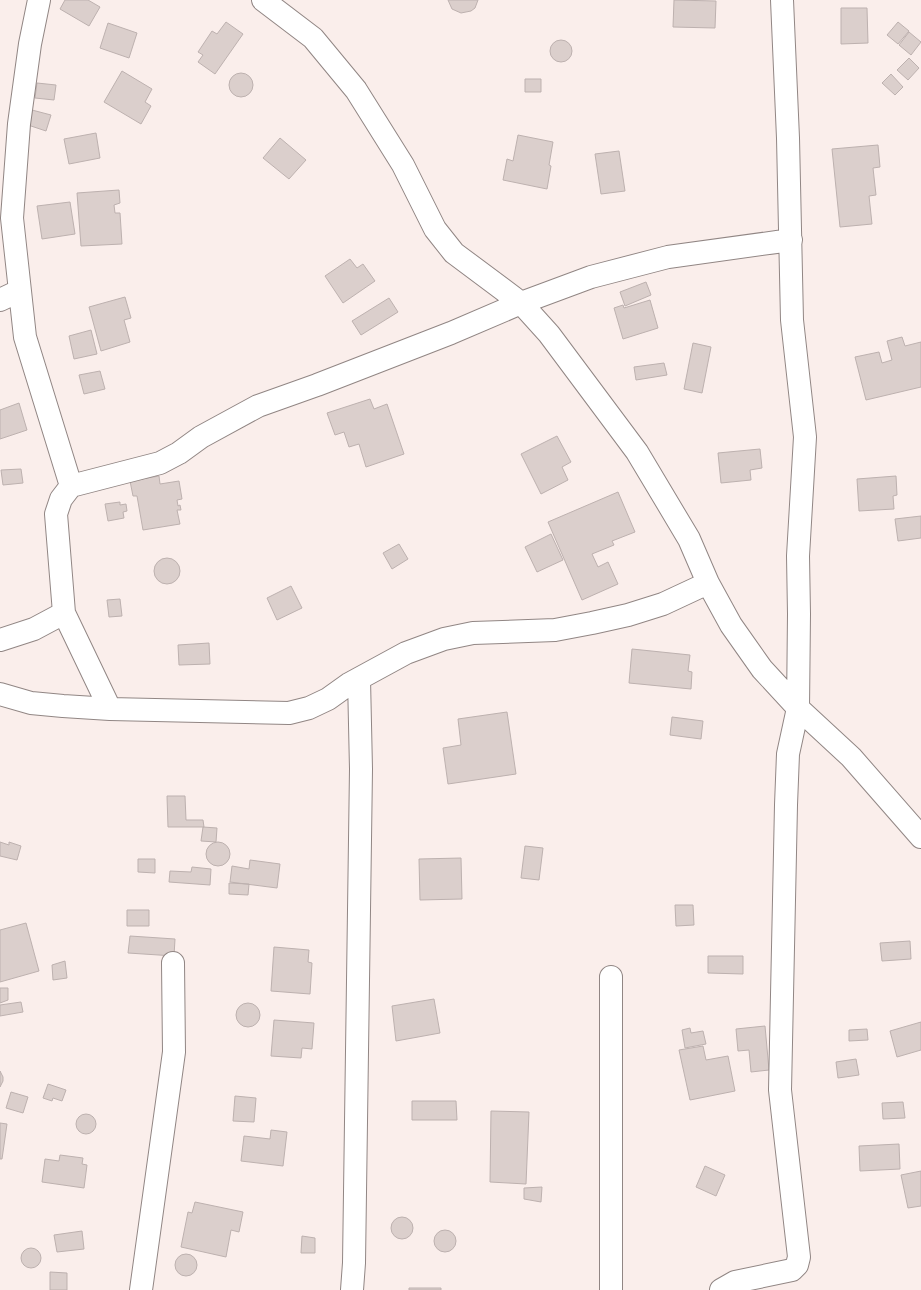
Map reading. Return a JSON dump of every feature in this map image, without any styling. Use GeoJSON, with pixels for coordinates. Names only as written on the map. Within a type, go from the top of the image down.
{"type":"FeatureCollection","features":[{"type":"Feature","properties":{"kind":"street"},"geometry":{"type":"LineString","coordinates":[[39,0],[30,44],[19,124],[12,218],[10,295],[25,337],[71,486]]}},
{"type":"Feature","properties":{"kind":"street"},"geometry":{"type":"LineString","coordinates":[[263,0],[313,38],[356,90],[403,165],[435,229],[454,253],[521,303],[549,334],[637,452],[689,539],[708,583],[731,625],[762,669],[798,708],[851,757],[921,837]]}},
{"type":"Feature","properties":{"kind":"street"},"geometry":{"type":"LineString","coordinates":[[721,1290],[735,1282],[792,1270],[797,1265],[799,1257],[780,1090],[786,805],[788,754],[798,708],[800,614],[798,556],[805,437],[792,320],[788,138],[782,0]]}},
{"type":"Feature","properties":{"kind":"street"},"geometry":{"type":"LineString","coordinates":[[110,709],[64,613],[56,514],[61,499],[71,486],[160,463],[179,453],[201,437],[258,406],[317,385],[521,303],[591,277],[668,257],[791,240]]}},
{"type":"Feature","properties":{"kind":"street"},"geometry":{"type":"LineString","coordinates":[[0,694],[31,702],[110,709],[289,714],[309,708],[328,699],[349,684],[406,654],[444,639],[473,633],[555,630],[592,623],[628,615],[663,604],[708,583]]}},
{"type":"Feature","properties":{"kind":"street"},"geometry":{"type":"LineString","coordinates":[[0,640],[34,629],[64,613]]}},
{"type":"Feature","properties":{"kind":"street"},"geometry":{"type":"LineString","coordinates":[[352,1290],[354,1263],[361,769],[359,679]]}},
{"type":"Feature","properties":{"kind":"street"},"geometry":{"type":"LineString","coordinates":[[141,1290],[174,1052],[173,963]]}},
{"type":"Feature","properties":{"kind":"street"},"geometry":{"type":"LineString","coordinates":[[610,978],[611,1290]]}},
{"type":"Feature","properties":{"kind":"building"},"geometry":{"type":"Polygon","coordinates":[[[65,0],[88,0],[100,7],[89,26],[60,9],[65,0]]]}},
{"type":"Feature","properties":{"kind":"building"},"geometry":{"type":"Polygon","coordinates":[[[448,0],[478,0],[475,8],[471,11],[461,13],[452,9],[448,0]]]}},
{"type":"Feature","properties":{"kind":"building"},"geometry":{"type":"Polygon","coordinates":[[[674,0],[716,1],[715,28],[673,27],[674,0]]]}},
{"type":"Feature","properties":{"kind":"building"},"geometry":{"type":"Polygon","coordinates":[[[841,8],[867,8],[868,43],[841,44],[841,8]]]}},
{"type":"Feature","properties":{"kind":"building"},"geometry":{"type":"Polygon","coordinates":[[[226,22],[243,34],[215,74],[198,62],[203,55],[198,52],[212,31],[217,34],[226,22]]]}},
{"type":"Feature","properties":{"kind":"building"},"geometry":{"type":"Polygon","coordinates":[[[898,22],[909,31],[898,44],[887,35],[898,22]]]}},
{"type":"Feature","properties":{"kind":"building"},"geometry":{"type":"Polygon","coordinates":[[[108,23],[137,33],[129,58],[100,48],[108,23]]]}},
{"type":"Feature","properties":{"kind":"building"},"geometry":{"type":"Polygon","coordinates":[[[909,32],[921,42],[911,55],[899,45],[909,32]]]}},
{"type":"Feature","properties":{"kind":"building"},"geometry":{"type":"Polygon","coordinates":[[[561,40],[569,43],[572,51],[569,59],[561,62],[553,59],[550,51],[553,43],[561,40]]]}},
{"type":"Feature","properties":{"kind":"building"},"geometry":{"type":"Polygon","coordinates":[[[909,58],[919,68],[908,80],[897,70],[909,58]]]}},
{"type":"Feature","properties":{"kind":"building"},"geometry":{"type":"Polygon","coordinates":[[[122,71],[152,89],[145,102],[151,106],[141,124],[104,102],[122,71]]]}},
{"type":"Feature","properties":{"kind":"building"},"geometry":{"type":"Polygon","coordinates":[[[241,73],[249,77],[253,85],[249,93],[241,97],[233,93],[229,85],[233,77],[241,73]]]}},
{"type":"Feature","properties":{"kind":"building"},"geometry":{"type":"Polygon","coordinates":[[[891,74],[903,87],[895,95],[882,83],[891,74]]]}},
{"type":"Feature","properties":{"kind":"building"},"geometry":{"type":"Polygon","coordinates":[[[525,79],[541,79],[541,92],[525,92],[525,79]]]}},
{"type":"Feature","properties":{"kind":"building"},"geometry":{"type":"Polygon","coordinates":[[[37,83],[56,85],[54,100],[35,98],[37,83]]]}},
{"type":"Feature","properties":{"kind":"building"},"geometry":{"type":"Polygon","coordinates":[[[32,110],[51,115],[46,131],[28,125],[32,110]]]}},
{"type":"Feature","properties":{"kind":"building"},"geometry":{"type":"Polygon","coordinates":[[[96,133],[100,158],[69,164],[64,139],[96,133]]]}},
{"type":"Feature","properties":{"kind":"building"},"geometry":{"type":"Polygon","coordinates":[[[518,135],[553,142],[547,189],[503,180],[507,159],[513,161],[518,135]]]}},
{"type":"Feature","properties":{"kind":"building"},"geometry":{"type":"Polygon","coordinates":[[[280,138],[306,160],[289,179],[263,158],[280,138]]]}},
{"type":"Feature","properties":{"kind":"building"},"geometry":{"type":"Polygon","coordinates":[[[878,145],[880,167],[873,168],[876,195],[869,196],[872,224],[840,227],[832,149],[878,145]]]}},
{"type":"Feature","properties":{"kind":"building"},"geometry":{"type":"Polygon","coordinates":[[[619,151],[625,191],[601,194],[595,154],[619,151]]]}},
{"type":"Feature","properties":{"kind":"building"},"geometry":{"type":"Polygon","coordinates":[[[119,190],[120,203],[114,205],[115,213],[120,213],[122,244],[81,246],[77,193],[119,190]]]}},
{"type":"Feature","properties":{"kind":"building"},"geometry":{"type":"Polygon","coordinates":[[[70,202],[75,234],[42,239],[37,206],[70,202]]]}},
{"type":"Feature","properties":{"kind":"building"},"geometry":{"type":"Polygon","coordinates":[[[350,259],[357,268],[363,264],[375,281],[343,303],[325,276],[350,259]]]}},
{"type":"Feature","properties":{"kind":"building"},"geometry":{"type":"Polygon","coordinates":[[[646,282],[651,295],[625,306],[620,292],[646,282]]]}},
{"type":"Feature","properties":{"kind":"building"},"geometry":{"type":"Polygon","coordinates":[[[125,297],[131,318],[124,320],[130,342],[101,351],[89,307],[125,297]]]}},
{"type":"Feature","properties":{"kind":"building"},"geometry":{"type":"Polygon","coordinates":[[[389,298],[398,312],[361,335],[352,321],[389,298]]]}},
{"type":"Feature","properties":{"kind":"building"},"geometry":{"type":"Polygon","coordinates":[[[650,300],[658,328],[623,339],[614,308],[623,305],[624,308],[650,300]]]}},
{"type":"Feature","properties":{"kind":"building"},"geometry":{"type":"Polygon","coordinates":[[[91,330],[97,354],[74,359],[69,336],[91,330]]]}},
{"type":"Feature","properties":{"kind":"building"},"geometry":{"type":"Polygon","coordinates":[[[902,337],[905,346],[921,342],[921,387],[866,400],[855,357],[879,352],[882,363],[892,360],[887,341],[902,337]]]}},
{"type":"Feature","properties":{"kind":"building"},"geometry":{"type":"Polygon","coordinates":[[[693,343],[711,347],[702,393],[684,389],[693,343]]]}},
{"type":"Feature","properties":{"kind":"building"},"geometry":{"type":"Polygon","coordinates":[[[664,363],[667,375],[636,380],[634,367],[664,363]]]}},
{"type":"Feature","properties":{"kind":"building"},"geometry":{"type":"Polygon","coordinates":[[[100,371],[105,389],[84,394],[79,375],[100,371]]]}},
{"type":"Feature","properties":{"kind":"building"},"geometry":{"type":"Polygon","coordinates":[[[370,399],[374,409],[387,404],[404,454],[366,467],[359,444],[349,447],[344,432],[335,435],[327,413],[370,399]]]}},
{"type":"Feature","properties":{"kind":"building"},"geometry":{"type":"Polygon","coordinates":[[[19,403],[27,430],[0,439],[0,410],[19,403]]]}},
{"type":"Feature","properties":{"kind":"building"},"geometry":{"type":"Polygon","coordinates":[[[557,436],[571,462],[562,467],[568,480],[541,494],[521,454],[557,436]]]}},
{"type":"Feature","properties":{"kind":"building"},"geometry":{"type":"Polygon","coordinates":[[[760,449],[762,468],[750,470],[751,480],[721,483],[718,453],[760,449]]]}},
{"type":"Feature","properties":{"kind":"building"},"geometry":{"type":"Polygon","coordinates":[[[21,469],[23,483],[3,485],[1,470],[21,469]]]}},
{"type":"Feature","properties":{"kind":"building"},"geometry":{"type":"Polygon","coordinates":[[[159,476],[160,484],[179,481],[182,499],[177,500],[178,506],[180,505],[181,510],[177,510],[180,524],[143,530],[137,496],[133,496],[130,481],[159,476]]]}},
{"type":"Feature","properties":{"kind":"building"},"geometry":{"type":"Polygon","coordinates":[[[896,476],[897,495],[893,496],[894,509],[859,511],[857,479],[896,476]]]}},
{"type":"Feature","properties":{"kind":"building"},"geometry":{"type":"Polygon","coordinates":[[[618,492],[635,532],[612,541],[614,545],[592,554],[598,567],[608,562],[618,584],[582,600],[548,522],[618,492]]]}},
{"type":"Feature","properties":{"kind":"building"},"geometry":{"type":"Polygon","coordinates":[[[120,502],[120,505],[126,504],[127,511],[123,512],[124,518],[108,521],[105,504],[120,502]]]}},
{"type":"Feature","properties":{"kind":"building"},"geometry":{"type":"Polygon","coordinates":[[[921,516],[921,538],[898,541],[895,519],[921,516]]]}},
{"type":"Feature","properties":{"kind":"building"},"geometry":{"type":"Polygon","coordinates":[[[551,534],[563,560],[537,572],[525,547],[551,534]]]}},
{"type":"Feature","properties":{"kind":"building"},"geometry":{"type":"Polygon","coordinates":[[[399,544],[408,559],[392,569],[383,553],[399,544]]]}},
{"type":"Feature","properties":{"kind":"building"},"geometry":{"type":"Polygon","coordinates":[[[167,558],[176,562],[180,571],[176,580],[167,584],[158,580],[154,571],[158,562],[167,558]]]}},
{"type":"Feature","properties":{"kind":"building"},"geometry":{"type":"Polygon","coordinates":[[[291,586],[302,608],[277,620],[267,598],[291,586]]]}},
{"type":"Feature","properties":{"kind":"building"},"geometry":{"type":"Polygon","coordinates":[[[120,599],[122,616],[109,617],[107,600],[120,599]]]}},
{"type":"Feature","properties":{"kind":"building"},"geometry":{"type":"Polygon","coordinates":[[[209,643],[210,664],[179,665],[178,645],[209,643]]]}},
{"type":"Feature","properties":{"kind":"building"},"geometry":{"type":"Polygon","coordinates":[[[632,649],[690,655],[688,671],[692,672],[691,689],[629,683],[632,649]]]}},
{"type":"Feature","properties":{"kind":"building"},"geometry":{"type":"Polygon","coordinates":[[[507,712],[516,774],[448,784],[443,748],[461,745],[458,719],[507,712]]]}},
{"type":"Feature","properties":{"kind":"building"},"geometry":{"type":"Polygon","coordinates":[[[672,717],[703,721],[701,739],[670,735],[672,717]]]}},
{"type":"Feature","properties":{"kind":"building"},"geometry":{"type":"Polygon","coordinates":[[[167,796],[185,796],[186,820],[203,820],[204,827],[168,827],[167,796]]]}},
{"type":"Feature","properties":{"kind":"building"},"geometry":{"type":"Polygon","coordinates":[[[203,827],[217,828],[216,842],[201,841],[203,827]]]}},
{"type":"Feature","properties":{"kind":"building"},"geometry":{"type":"Polygon","coordinates":[[[0,842],[9,845],[9,842],[21,846],[17,860],[0,856],[0,842]]]}},
{"type":"Feature","properties":{"kind":"building"},"geometry":{"type":"Polygon","coordinates":[[[218,842],[227,845],[230,854],[227,863],[218,866],[209,863],[206,854],[209,845],[218,842]]]}},
{"type":"Feature","properties":{"kind":"building"},"geometry":{"type":"Polygon","coordinates":[[[525,846],[543,848],[539,880],[521,878],[525,846]]]}},
{"type":"Feature","properties":{"kind":"building"},"geometry":{"type":"Polygon","coordinates":[[[461,858],[462,899],[420,900],[419,859],[461,858]]]}},
{"type":"Feature","properties":{"kind":"building"},"geometry":{"type":"Polygon","coordinates":[[[138,859],[155,859],[155,873],[138,872],[138,859]]]}},
{"type":"Feature","properties":{"kind":"building"},"geometry":{"type":"Polygon","coordinates":[[[250,860],[280,864],[277,888],[230,882],[232,866],[249,869],[250,860]]]}},
{"type":"Feature","properties":{"kind":"building"},"geometry":{"type":"Polygon","coordinates":[[[192,867],[211,869],[210,885],[169,882],[170,871],[191,872],[192,867]]]}},
{"type":"Feature","properties":{"kind":"building"},"geometry":{"type":"Polygon","coordinates":[[[229,883],[249,884],[248,895],[229,894],[229,883]]]}},
{"type":"Feature","properties":{"kind":"building"},"geometry":{"type":"Polygon","coordinates":[[[675,905],[693,905],[694,925],[676,926],[675,905]]]}},
{"type":"Feature","properties":{"kind":"building"},"geometry":{"type":"Polygon","coordinates":[[[127,910],[149,910],[149,926],[127,926],[127,910]]]}},
{"type":"Feature","properties":{"kind":"building"},"geometry":{"type":"Polygon","coordinates":[[[26,923],[39,971],[0,982],[0,930],[26,923]]]}},
{"type":"Feature","properties":{"kind":"building"},"geometry":{"type":"Polygon","coordinates":[[[130,936],[175,939],[174,956],[128,953],[130,936]]]}},
{"type":"Feature","properties":{"kind":"building"},"geometry":{"type":"Polygon","coordinates":[[[910,941],[911,959],[882,961],[880,943],[910,941]]]}},
{"type":"Feature","properties":{"kind":"building"},"geometry":{"type":"Polygon","coordinates":[[[274,947],[309,950],[308,962],[312,963],[310,994],[271,991],[274,947]]]}},
{"type":"Feature","properties":{"kind":"building"},"geometry":{"type":"Polygon","coordinates":[[[708,956],[743,956],[743,974],[708,973],[708,956]]]}},
{"type":"Feature","properties":{"kind":"building"},"geometry":{"type":"Polygon","coordinates":[[[65,961],[67,978],[53,980],[52,965],[65,961]]]}},
{"type":"Feature","properties":{"kind":"building"},"geometry":{"type":"Polygon","coordinates":[[[0,988],[8,988],[8,1000],[0,1003],[0,988]]]}},
{"type":"Feature","properties":{"kind":"building"},"geometry":{"type":"Polygon","coordinates":[[[434,999],[440,1033],[396,1041],[392,1006],[434,999]]]}},
{"type":"Feature","properties":{"kind":"building"},"geometry":{"type":"Polygon","coordinates":[[[21,1002],[23,1012],[0,1016],[0,1005],[21,1002]]]}},
{"type":"Feature","properties":{"kind":"building"},"geometry":{"type":"Polygon","coordinates":[[[248,1003],[253,1004],[259,1010],[259,1020],[253,1026],[248,1027],[243,1026],[237,1020],[236,1015],[237,1010],[243,1004],[248,1003]]]}},
{"type":"Feature","properties":{"kind":"building"},"geometry":{"type":"Polygon","coordinates":[[[274,1020],[314,1023],[312,1049],[302,1048],[301,1058],[271,1056],[274,1020]]]}},
{"type":"Feature","properties":{"kind":"building"},"geometry":{"type":"Polygon","coordinates":[[[921,1022],[921,1050],[897,1057],[890,1031],[921,1022]]]}},
{"type":"Feature","properties":{"kind":"building"},"geometry":{"type":"Polygon","coordinates":[[[765,1026],[769,1070],[751,1072],[749,1050],[738,1051],[736,1029],[765,1026]]]}},
{"type":"Feature","properties":{"kind":"building"},"geometry":{"type":"Polygon","coordinates":[[[690,1028],[691,1033],[703,1031],[706,1044],[685,1048],[682,1030],[690,1028]]]}},
{"type":"Feature","properties":{"kind":"building"},"geometry":{"type":"Polygon","coordinates":[[[867,1029],[868,1040],[849,1041],[849,1030],[867,1029]]]}},
{"type":"Feature","properties":{"kind":"building"},"geometry":{"type":"Polygon","coordinates":[[[703,1046],[706,1060],[728,1056],[735,1091],[690,1100],[679,1050],[703,1046]]]}},
{"type":"Feature","properties":{"kind":"building"},"geometry":{"type":"Polygon","coordinates":[[[856,1059],[859,1075],[838,1078],[836,1062],[856,1059]]]}},
{"type":"Feature","properties":{"kind":"building"},"geometry":{"type":"Polygon","coordinates":[[[0,1071],[3,1081],[0,1087],[0,1071]]]}},
{"type":"Feature","properties":{"kind":"building"},"geometry":{"type":"Polygon","coordinates":[[[48,1084],[66,1090],[62,1101],[53,1098],[52,1101],[43,1098],[48,1084]]]}},
{"type":"Feature","properties":{"kind":"building"},"geometry":{"type":"Polygon","coordinates":[[[11,1092],[28,1097],[23,1113],[6,1108],[11,1092]]]}},
{"type":"Feature","properties":{"kind":"building"},"geometry":{"type":"Polygon","coordinates":[[[235,1096],[256,1098],[254,1122],[233,1121],[235,1096]]]}},
{"type":"Feature","properties":{"kind":"building"},"geometry":{"type":"Polygon","coordinates":[[[412,1101],[456,1101],[457,1120],[412,1120],[412,1101]]]}},
{"type":"Feature","properties":{"kind":"building"},"geometry":{"type":"Polygon","coordinates":[[[903,1102],[905,1118],[883,1119],[882,1103],[903,1102]]]}},
{"type":"Feature","properties":{"kind":"building"},"geometry":{"type":"Polygon","coordinates":[[[491,1111],[529,1112],[526,1184],[490,1182],[491,1111]]]}},
{"type":"Feature","properties":{"kind":"building"},"geometry":{"type":"Polygon","coordinates":[[[86,1114],[93,1117],[96,1124],[93,1131],[86,1134],[79,1131],[76,1124],[79,1117],[86,1114]]]}},
{"type":"Feature","properties":{"kind":"building"},"geometry":{"type":"Polygon","coordinates":[[[0,1123],[7,1124],[2,1159],[0,1159],[0,1123]]]}},
{"type":"Feature","properties":{"kind":"building"},"geometry":{"type":"Polygon","coordinates":[[[271,1130],[287,1132],[283,1166],[241,1161],[244,1136],[270,1139],[271,1130]]]}},
{"type":"Feature","properties":{"kind":"building"},"geometry":{"type":"Polygon","coordinates":[[[899,1144],[900,1169],[860,1171],[859,1146],[899,1144]]]}},
{"type":"Feature","properties":{"kind":"building"},"geometry":{"type":"Polygon","coordinates":[[[60,1155],[83,1158],[82,1164],[87,1165],[84,1188],[42,1182],[45,1159],[59,1161],[60,1155]]]}},
{"type":"Feature","properties":{"kind":"building"},"geometry":{"type":"Polygon","coordinates":[[[705,1166],[725,1175],[716,1196],[696,1187],[705,1166]]]}},
{"type":"Feature","properties":{"kind":"building"},"geometry":{"type":"Polygon","coordinates":[[[921,1171],[921,1206],[908,1208],[901,1175],[921,1171]]]}},
{"type":"Feature","properties":{"kind":"building"},"geometry":{"type":"Polygon","coordinates":[[[542,1187],[541,1202],[524,1199],[524,1188],[542,1187]]]}},
{"type":"Feature","properties":{"kind":"building"},"geometry":{"type":"Polygon","coordinates":[[[195,1202],[243,1212],[239,1232],[231,1230],[226,1257],[181,1247],[188,1212],[192,1213],[195,1202]]]}},
{"type":"Feature","properties":{"kind":"building"},"geometry":{"type":"Polygon","coordinates":[[[402,1217],[410,1220],[413,1228],[410,1236],[402,1239],[394,1236],[391,1228],[394,1220],[402,1217]]]}},
{"type":"Feature","properties":{"kind":"building"},"geometry":{"type":"Polygon","coordinates":[[[445,1230],[453,1233],[456,1241],[453,1249],[445,1252],[437,1249],[434,1241],[437,1233],[445,1230]]]}},
{"type":"Feature","properties":{"kind":"building"},"geometry":{"type":"Polygon","coordinates":[[[82,1231],[84,1249],[57,1252],[54,1235],[82,1231]]]}},
{"type":"Feature","properties":{"kind":"building"},"geometry":{"type":"Polygon","coordinates":[[[302,1236],[315,1238],[315,1253],[301,1253],[302,1236]]]}},
{"type":"Feature","properties":{"kind":"building"},"geometry":{"type":"Polygon","coordinates":[[[31,1248],[38,1251],[41,1258],[38,1265],[31,1268],[24,1265],[21,1258],[24,1251],[31,1248]]]}},
{"type":"Feature","properties":{"kind":"building"},"geometry":{"type":"Polygon","coordinates":[[[186,1254],[190,1255],[196,1261],[196,1269],[190,1275],[186,1276],[182,1275],[176,1269],[175,1265],[176,1261],[182,1255],[186,1254]]]}},
{"type":"Feature","properties":{"kind":"building"},"geometry":{"type":"Polygon","coordinates":[[[50,1272],[67,1273],[67,1290],[50,1290],[50,1272]]]}},
{"type":"Feature","properties":{"kind":"building"},"geometry":{"type":"Polygon","coordinates":[[[409,1288],[441,1288],[441,1290],[409,1290],[409,1288]]]}}]}
